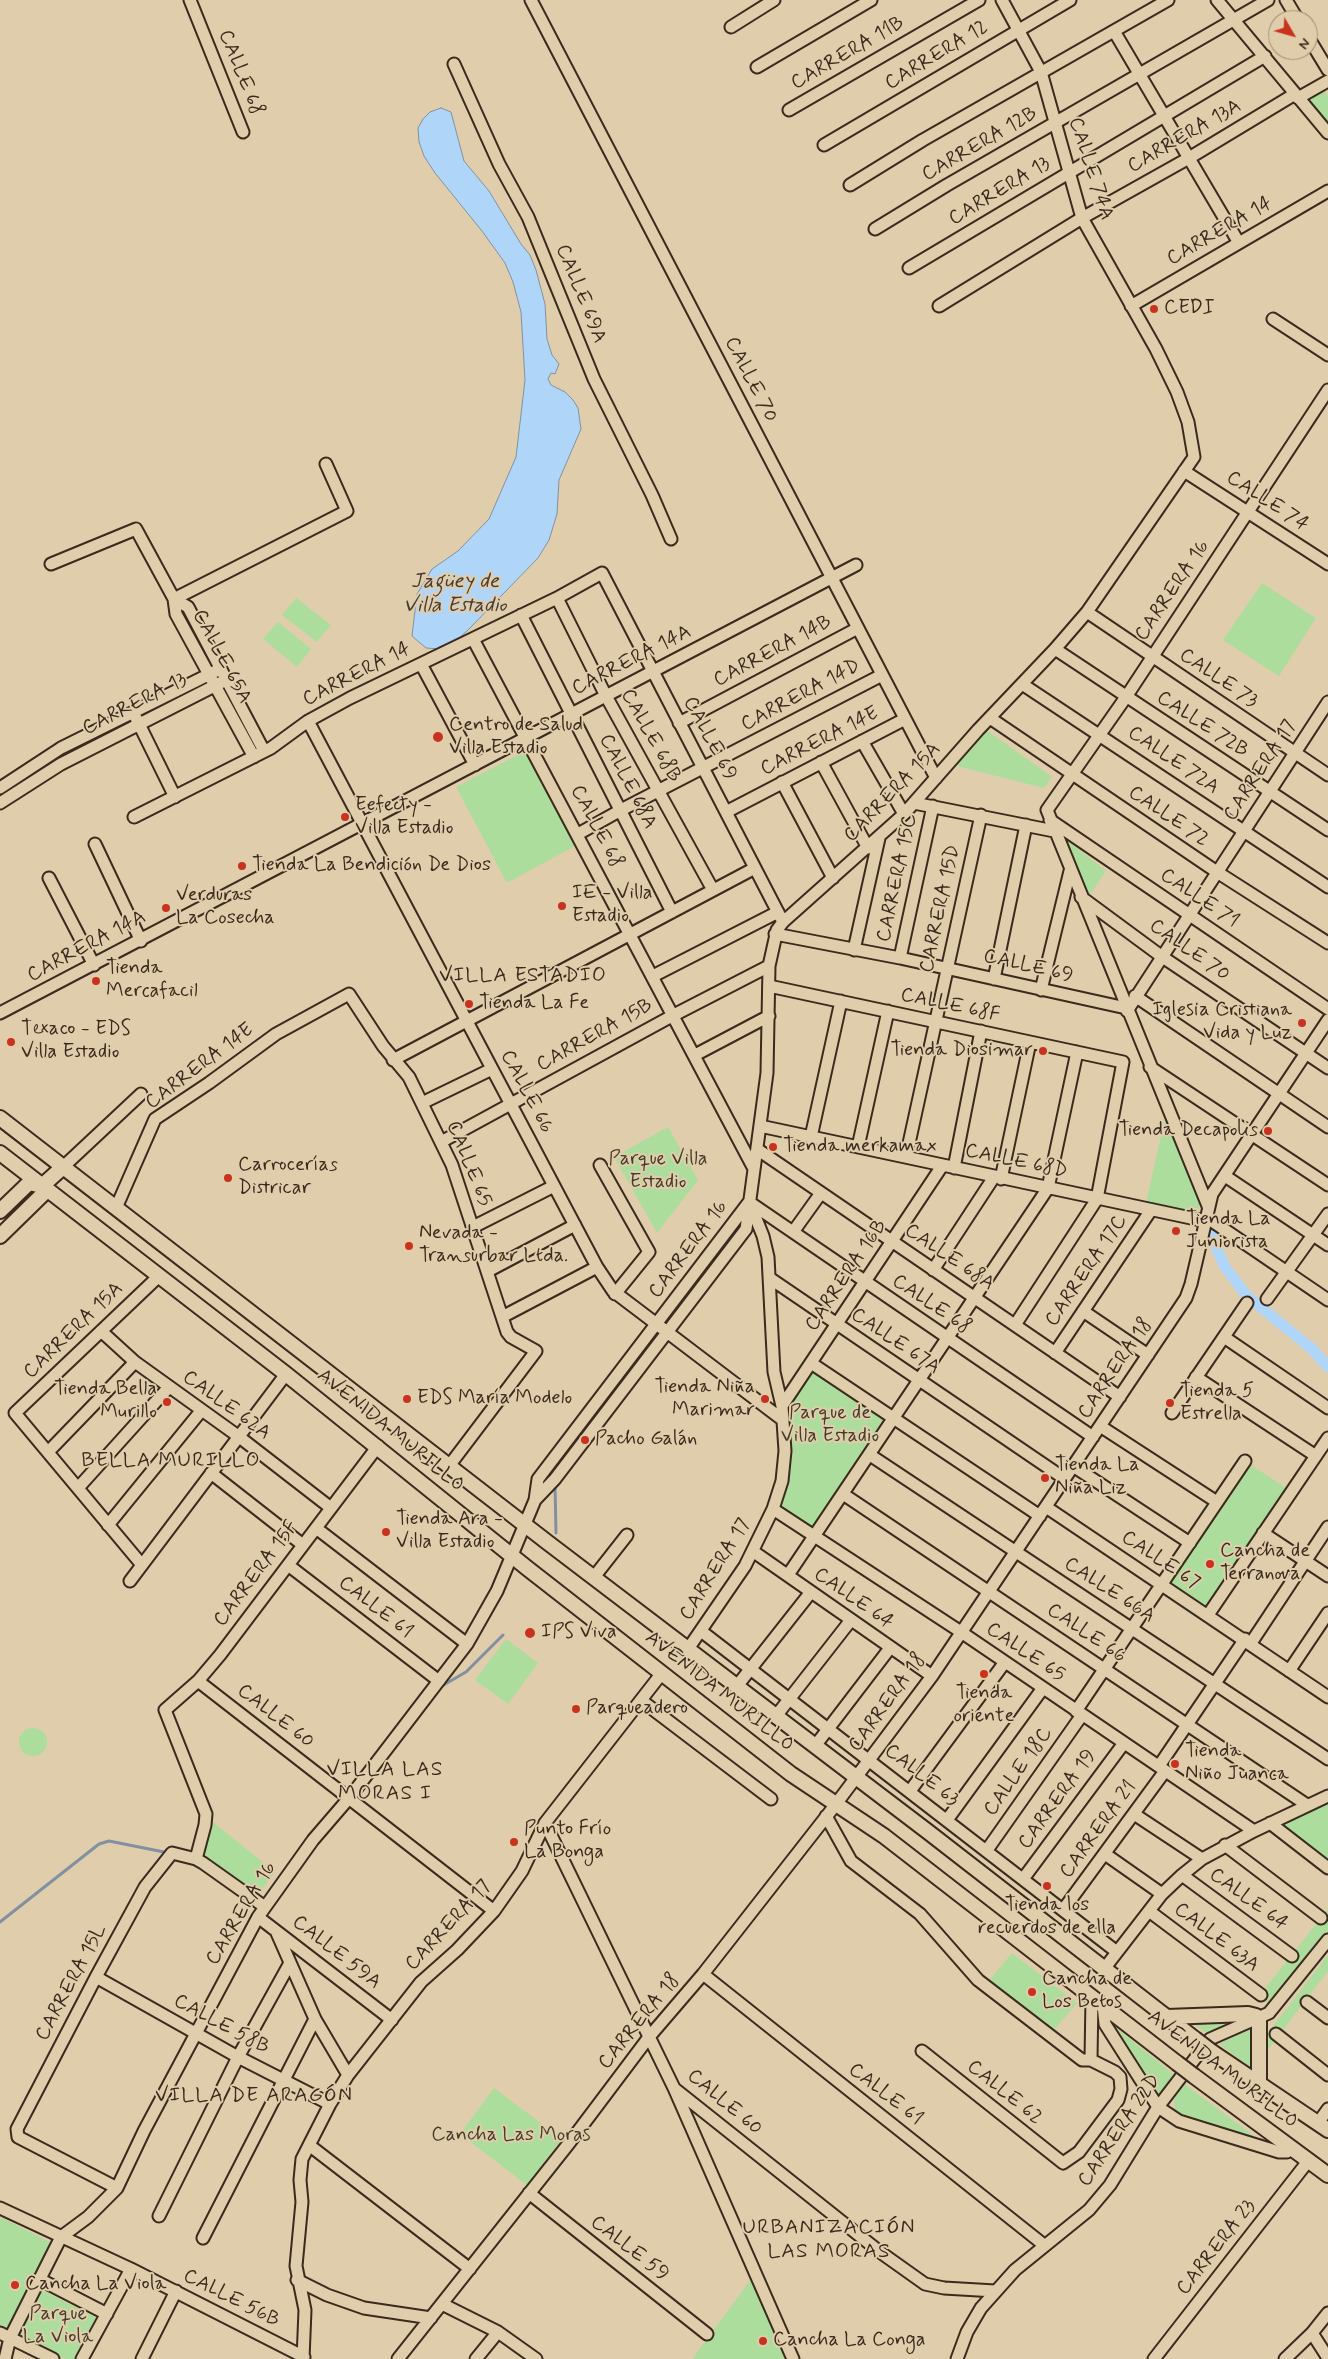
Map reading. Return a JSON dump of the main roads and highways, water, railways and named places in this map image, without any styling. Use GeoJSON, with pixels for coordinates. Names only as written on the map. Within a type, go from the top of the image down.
{"type":"FeatureCollection","features":[{"type":"Feature","properties":{"kind":"main road","name":"AVENIDA MURILLO"},"geometry":{"type":"LineString","coordinates":[[0,1118],[524,1524],[927,1831],[1166,2017],[1212,2052],[1323,2127]]}},
{"type":"Feature","properties":{"kind":"main road","name":"AVENIDA MURILLO"},"geometry":{"type":"LineString","coordinates":[[0,1153],[378,1446],[512,1555],[791,1774],[890,1840],[1177,2063],[1328,2175]]}},
{"type":"Feature","properties":{"kind":"main road"},"geometry":{"type":"LineString","coordinates":[[42,1186],[63,1167]]}},
{"type":"Feature","properties":{"kind":"main road"},"geometry":{"type":"LineString","coordinates":[[0,1211],[29,1183],[42,1186]]}},
{"type":"Feature","properties":{"kind":"main road"},"geometry":{"type":"LineString","coordinates":[[0,1236],[44,1194],[42,1186]]}},
{"type":"Feature","properties":{"kind":"main road"},"geometry":{"type":"LineString","coordinates":[[1166,2017],[1253,2014],[1259,2020],[1259,2084]]}},
{"type":"Feature","properties":{"kind":"water","name":"Jagüey de Villa Estadio"},"geometry":{"type":"Polygon","coordinates":[[[441,108],[451,112],[464,161],[489,191],[521,244],[530,255],[545,304],[547,339],[552,355],[559,364],[555,374],[551,373],[548,379],[551,385],[565,392],[573,400],[578,408],[581,429],[559,480],[557,514],[549,540],[538,558],[453,644],[440,649],[426,648],[412,636],[417,594],[432,569],[458,551],[489,519],[516,457],[525,380],[521,312],[513,282],[505,263],[435,173],[424,156],[419,142],[418,128],[423,119],[430,112],[441,108]]]}},
{"type":"Feature","properties":{"kind":"waterway"},"geometry":{"type":"LineString","coordinates":[[1205,1221],[1225,1267],[1247,1296],[1311,1348],[1328,1367]]}},
{"type":"Feature","properties":{"kind":"waterway"},"geometry":{"type":"LineString","coordinates":[[555,1483],[556,1533]]}},
{"type":"Feature","properties":{"kind":"waterway"},"geometry":{"type":"LineString","coordinates":[[440,1687],[466,1672],[503,1635]]}},
{"type":"Feature","properties":{"kind":"waterway"},"geometry":{"type":"LineString","coordinates":[[0,1922],[99,1844],[109,1841],[169,1853]]}},
{"type":"Feature","properties":{"kind":"place","name":"CEDI"},"geometry":{"type":"Point","coordinates":[1154,309]}},
{"type":"Feature","properties":{"kind":"place","name":"Centro de Salud Villa Estadio"},"geometry":{"type":"Point","coordinates":[438,737]}},
{"type":"Feature","properties":{"kind":"place","name":"Eefecty - Villa Estadio"},"geometry":{"type":"Point","coordinates":[345,817]}},
{"type":"Feature","properties":{"kind":"place","name":"Tienda La Bendición De Dios"},"geometry":{"type":"Point","coordinates":[242,866]}},
{"type":"Feature","properties":{"kind":"place","name":"IE - Villa Estadio"},"geometry":{"type":"Point","coordinates":[562,906]}},
{"type":"Feature","properties":{"kind":"place","name":"Verduras La Cosecha"},"geometry":{"type":"Point","coordinates":[166,908]}},
{"type":"Feature","properties":{"kind":"place","name":"Tienda Mercafacil"},"geometry":{"type":"Point","coordinates":[96,981]}},
{"type":"Feature","properties":{"kind":"place","name":"Tienda La Fe"},"geometry":{"type":"Point","coordinates":[469,1004]}},
{"type":"Feature","properties":{"kind":"place","name":"Iglesia Cristiana Vida y Luz"},"geometry":{"type":"Point","coordinates":[1302,1023]}},
{"type":"Feature","properties":{"kind":"place","name":"Texaco - EDS Villa Estadio"},"geometry":{"type":"Point","coordinates":[11,1042]}},
{"type":"Feature","properties":{"kind":"place","name":"Tienda Diosimar"},"geometry":{"type":"Point","coordinates":[1043,1051]}},
{"type":"Feature","properties":{"kind":"place","name":"Tienda Decapolis"},"geometry":{"type":"Point","coordinates":[1268,1131]}},
{"type":"Feature","properties":{"kind":"place","name":"Tienda merkamax"},"geometry":{"type":"Point","coordinates":[773,1147]}},
{"type":"Feature","properties":{"kind":"place","name":"Carrocerías Districar"},"geometry":{"type":"Point","coordinates":[228,1178]}},
{"type":"Feature","properties":{"kind":"place","name":"Tienda La Juniorista"},"geometry":{"type":"Point","coordinates":[1176,1231]}},
{"type":"Feature","properties":{"kind":"place","name":"Nevada - Transurbar Ltda."},"geometry":{"type":"Point","coordinates":[409,1246]}},
{"type":"Feature","properties":{"kind":"place","name":"EDS María Modelo"},"geometry":{"type":"Point","coordinates":[407,1399]}},
{"type":"Feature","properties":{"kind":"place","name":"Tienda Niña Marimar"},"geometry":{"type":"Point","coordinates":[765,1399]}},
{"type":"Feature","properties":{"kind":"place","name":"Tienda Bella Murillo"},"geometry":{"type":"Point","coordinates":[167,1402]}},
{"type":"Feature","properties":{"kind":"place","name":"Tienda 5 Estrella"},"geometry":{"type":"Point","coordinates":[1170,1403]}},
{"type":"Feature","properties":{"kind":"place","name":"Pacho Galán"},"geometry":{"type":"Point","coordinates":[585,1440]}},
{"type":"Feature","properties":{"kind":"place","name":"Tienda La Niña Liz"},"geometry":{"type":"Point","coordinates":[1045,1478]}},
{"type":"Feature","properties":{"kind":"place","name":"Tienda Ara - Villa Estadio"},"geometry":{"type":"Point","coordinates":[386,1532]}},
{"type":"Feature","properties":{"kind":"place","name":"Cancha de Terranova"},"geometry":{"type":"Point","coordinates":[1210,1564]}},
{"type":"Feature","properties":{"kind":"place","name":"IPS Viva"},"geometry":{"type":"Point","coordinates":[530,1633]}},
{"type":"Feature","properties":{"kind":"place","name":"Tienda oriente"},"geometry":{"type":"Point","coordinates":[984,1674]}},
{"type":"Feature","properties":{"kind":"place","name":"Parqueadero"},"geometry":{"type":"Point","coordinates":[576,1709]}},
{"type":"Feature","properties":{"kind":"place","name":"Tienda Niño Juanca"},"geometry":{"type":"Point","coordinates":[1175,1764]}},
{"type":"Feature","properties":{"kind":"place","name":"Punto Frío La Bonga"},"geometry":{"type":"Point","coordinates":[514,1842]}},
{"type":"Feature","properties":{"kind":"place","name":"Tienda los recuerdos de ella"},"geometry":{"type":"Point","coordinates":[1047,1886]}},
{"type":"Feature","properties":{"kind":"place","name":"Cancha de Los Betos"},"geometry":{"type":"Point","coordinates":[1032,1992]}},
{"type":"Feature","properties":{"kind":"place","name":"Cancha La Viola"},"geometry":{"type":"Point","coordinates":[15,2285]}},
{"type":"Feature","properties":{"kind":"place","name":"Cancha La Conga"},"geometry":{"type":"Point","coordinates":[763,2341]}},
{"type":"Feature","properties":{"kind":"district","name":"VILLA ESTADIO"},"geometry":{"type":"Point","coordinates":[523,977]}},
{"type":"Feature","properties":{"kind":"district","name":"BELLA MURILLO"},"geometry":{"type":"Point","coordinates":[171,1462]}},
{"type":"Feature","properties":{"kind":"district","name":"VILLA LAS MORAS I"},"geometry":{"type":"Point","coordinates":[385,1783]}},
{"type":"Feature","properties":{"kind":"district","name":"VILLA DE ARAGÓN"},"geometry":{"type":"Point","coordinates":[254,2097]}},
{"type":"Feature","properties":{"kind":"district","name":"URBANIZACIÓN LAS MORAS"},"geometry":{"type":"Point","coordinates":[829,2241]}},
{"type":"Feature","properties":{"kind":"park label","name":"Parque Villa Estadio"},"geometry":{"type":"Point","coordinates":[658,1172]}},
{"type":"Feature","properties":{"kind":"park label","name":"Parque de Villa Estadio"},"geometry":{"type":"Point","coordinates":[830,1426]}},
{"type":"Feature","properties":{"kind":"park label","name":"Cancha Las Moras"},"geometry":{"type":"Point","coordinates":[511,2136]}},
{"type":"Feature","properties":{"kind":"park label","name":"Parque La Viola"},"geometry":{"type":"Point","coordinates":[58,2326]}}]}
